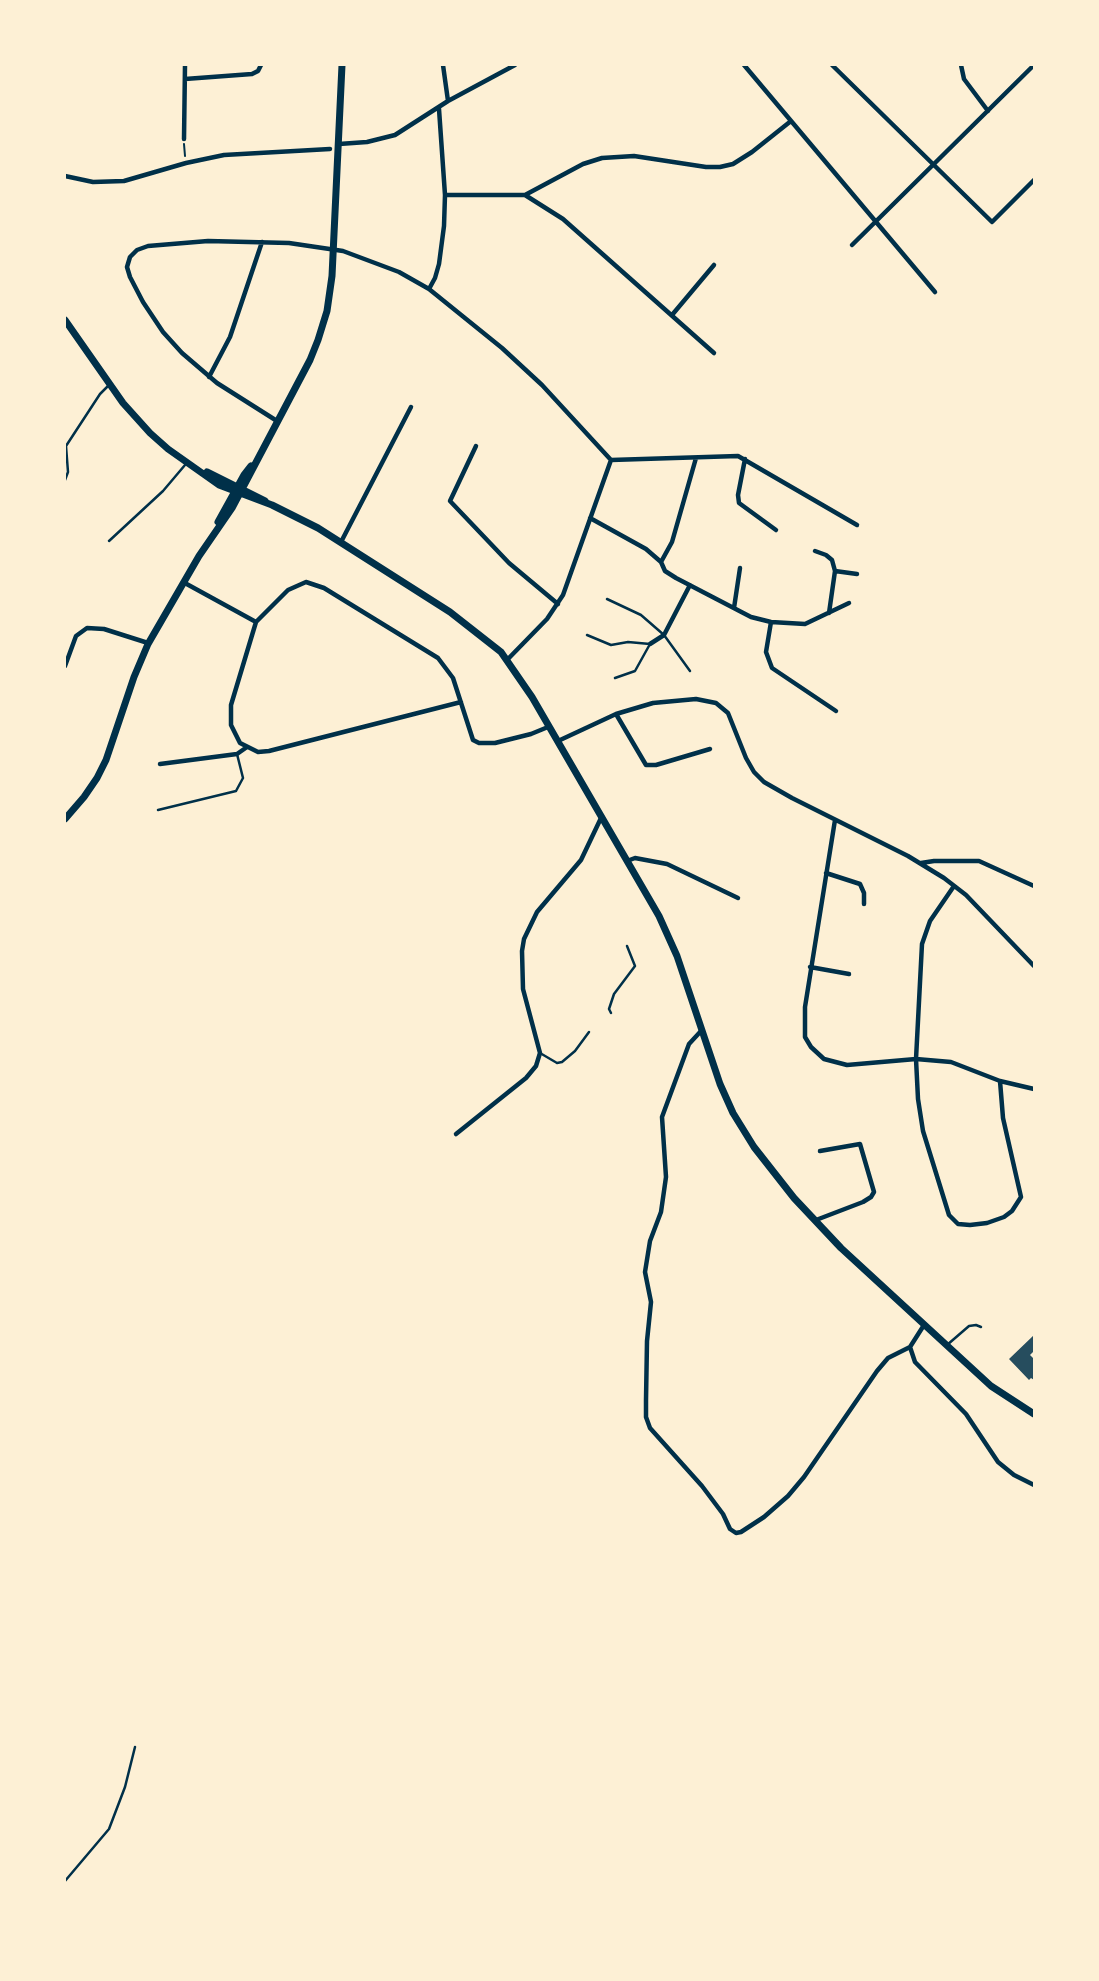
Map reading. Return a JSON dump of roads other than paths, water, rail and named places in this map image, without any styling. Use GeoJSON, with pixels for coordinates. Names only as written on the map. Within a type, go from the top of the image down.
{"type":"FeatureCollection","features":[{"type":"Feature","properties":{"kind":"main road"},"geometry":{"type":"LineString","coordinates":[[65,818],[84,797],[102,769],[148,643],[254,463],[310,360],[323,326],[330,295],[334,248],[342,65]]}},
{"type":"Feature","properties":{"kind":"main road"},"geometry":{"type":"LineString","coordinates":[[65,320],[109,385],[150,433],[187,462],[219,485],[238,490],[299,517],[341,542],[460,619],[493,645],[507,660],[521,678],[666,930],[720,1084],[733,1113],[762,1157],[815,1221],[946,1346],[991,1386],[1034,1414]]}},
{"type":"Feature","properties":{"kind":"street"},"geometry":{"type":"LineString","coordinates":[[184,139],[185,65]]}},
{"type":"Feature","properties":{"kind":"street"},"geometry":{"type":"LineString","coordinates":[[185,79],[252,74],[258,71],[261,65]]}},
{"type":"Feature","properties":{"kind":"street"},"geometry":{"type":"LineString","coordinates":[[443,65],[449,101]]}},
{"type":"Feature","properties":{"kind":"street"},"geometry":{"type":"LineString","coordinates":[[339,144],[367,142],[395,135],[449,101],[515,65]]}},
{"type":"Feature","properties":{"kind":"street"},"geometry":{"type":"LineString","coordinates":[[744,65],[934,292]]}},
{"type":"Feature","properties":{"kind":"street"},"geometry":{"type":"LineString","coordinates":[[832,65],[992,222],[1034,180]]}},
{"type":"Feature","properties":{"kind":"street"},"geometry":{"type":"LineString","coordinates":[[961,65],[964,79],[988,111]]}},
{"type":"Feature","properties":{"kind":"street"},"geometry":{"type":"LineString","coordinates":[[852,245],[1034,65]]}},
{"type":"Feature","properties":{"kind":"street"},"geometry":{"type":"LineString","coordinates":[[429,289],[441,258],[445,195],[439,108]]}},
{"type":"Feature","properties":{"kind":"street"},"geometry":{"type":"LineString","coordinates":[[445,195],[525,195],[574,168],[602,158],[634,156],[706,167],[733,164],[791,121]]}},
{"type":"Feature","properties":{"kind":"street"},"geometry":{"type":"LineString","coordinates":[[65,176],[93,182],[124,181],[224,155],[330,149]]}},
{"type":"Feature","properties":{"kind":"street"},"geometry":{"type":"LineString","coordinates":[[525,195],[563,219],[714,353]]}},
{"type":"Feature","properties":{"kind":"street"},"geometry":{"type":"LineString","coordinates":[[277,421],[239,399],[182,353],[143,302],[127,267],[130,257],[137,250],[148,246],[208,241],[262,242],[334,248],[374,262],[429,289],[502,348],[542,385],[611,460],[738,456],[857,525]]}},
{"type":"Feature","properties":{"kind":"street"},"geometry":{"type":"LineString","coordinates":[[209,377],[230,337],[262,242]]}},
{"type":"Feature","properties":{"kind":"street"},"geometry":{"type":"LineString","coordinates":[[672,315],[715,265]]}},
{"type":"Feature","properties":{"kind":"street"},"geometry":{"type":"LineString","coordinates":[[341,542],[411,407]]}},
{"type":"Feature","properties":{"kind":"street"},"geometry":{"type":"LineString","coordinates":[[476,446],[450,501],[509,563],[558,604]]}},
{"type":"Feature","properties":{"kind":"street"},"geometry":{"type":"LineString","coordinates":[[661,562],[672,542],[696,458]]}},
{"type":"Feature","properties":{"kind":"street"},"geometry":{"type":"LineString","coordinates":[[746,459],[738,495],[739,503],[776,530]]}},
{"type":"Feature","properties":{"kind":"street"},"geometry":{"type":"LineString","coordinates":[[507,660],[547,620],[558,604],[611,460]]}},
{"type":"Feature","properties":{"kind":"street"},"geometry":{"type":"LineString","coordinates":[[590,518],[646,548],[661,562],[665,570],[690,585],[734,608],[771,622],[805,624],[849,603]]}},
{"type":"Feature","properties":{"kind":"street"},"geometry":{"type":"LineString","coordinates":[[815,551],[832,560],[835,571],[829,614]]}},
{"type":"Feature","properties":{"kind":"street"},"geometry":{"type":"LineString","coordinates":[[734,608],[740,568]]}},
{"type":"Feature","properties":{"kind":"street"},"geometry":{"type":"LineString","coordinates":[[835,571],[857,574]]}},
{"type":"Feature","properties":{"kind":"street"},"geometry":{"type":"LineString","coordinates":[[183,582],[256,622]]}},
{"type":"Feature","properties":{"kind":"street"},"geometry":{"type":"LineString","coordinates":[[461,702],[258,752],[240,743],[233,734],[230,716],[256,622],[288,590],[298,583],[306,582],[316,584],[438,658],[453,678],[461,702],[470,733],[473,740],[479,743],[495,743],[531,734],[549,726]]}},
{"type":"Feature","properties":{"kind":"street"},"geometry":{"type":"LineString","coordinates":[[650,644],[664,635],[690,585]]}},
{"type":"Feature","properties":{"kind":"street"},"geometry":{"type":"LineString","coordinates":[[771,622],[766,652],[772,668],[836,711]]}},
{"type":"Feature","properties":{"kind":"street"},"geometry":{"type":"LineString","coordinates":[[65,666],[76,636],[87,628],[104,629],[148,643]]}},
{"type":"Feature","properties":{"kind":"street"},"geometry":{"type":"LineString","coordinates":[[558,741],[617,714],[653,703],[683,699],[716,703],[728,713],[741,748],[754,772],[774,788],[920,863],[954,886],[991,919],[1034,966]]}},
{"type":"Feature","properties":{"kind":"street"},"geometry":{"type":"LineString","coordinates":[[617,714],[646,765],[656,765],[710,749]]}},
{"type":"Feature","properties":{"kind":"street"},"geometry":{"type":"LineString","coordinates":[[160,764],[237,754],[247,747]]}},
{"type":"Feature","properties":{"kind":"street"},"geometry":{"type":"LineString","coordinates":[[456,1134],[526,1078],[536,1066],[540,1053],[523,989],[524,939],[537,912],[581,860],[602,817]]}},
{"type":"Feature","properties":{"kind":"street"},"geometry":{"type":"LineString","coordinates":[[835,820],[810,967],[804,1023],[805,1037],[817,1054],[835,1063],[847,1065],[916,1059],[951,1062],[1000,1081],[1034,1089]]}},
{"type":"Feature","properties":{"kind":"street"},"geometry":{"type":"LineString","coordinates":[[627,861],[635,858],[667,864],[738,898]]}},
{"type":"Feature","properties":{"kind":"street"},"geometry":{"type":"LineString","coordinates":[[920,863],[934,860],[979,861],[1034,886]]}},
{"type":"Feature","properties":{"kind":"street"},"geometry":{"type":"LineString","coordinates":[[826,873],[860,884],[864,893],[864,904]]}},
{"type":"Feature","properties":{"kind":"street"},"geometry":{"type":"LineString","coordinates":[[954,886],[930,921],[922,944],[916,1059],[923,1131],[949,1215],[958,1224],[987,1223],[1004,1217],[1012,1211],[1021,1197],[1004,1126],[1000,1081]]}},
{"type":"Feature","properties":{"kind":"street"},"geometry":{"type":"LineString","coordinates":[[810,967],[849,974]]}},
{"type":"Feature","properties":{"kind":"street"},"geometry":{"type":"LineString","coordinates":[[701,1031],[690,1044],[662,1117],[666,1177],[661,1212],[650,1241],[645,1272],[652,1302],[647,1340],[646,1417],[650,1428],[702,1486],[723,1514],[730,1529],[741,1532],[788,1496],[877,1371],[888,1358],[910,1348],[924,1325]]}},
{"type":"Feature","properties":{"kind":"street"},"geometry":{"type":"LineString","coordinates":[[815,1221],[863,1202],[874,1192],[860,1144],[820,1151]]}},
{"type":"Feature","properties":{"kind":"street"},"geometry":{"type":"LineString","coordinates":[[910,1348],[918,1366],[966,1414],[998,1462],[1014,1475],[1034,1485]]}},
{"type":"Feature","properties":{"kind":"lane"},"geometry":{"type":"LineString","coordinates":[[65,480],[68,472],[66,446],[100,394],[109,385]]}},
{"type":"Feature","properties":{"kind":"lane"},"geometry":{"type":"LineString","coordinates":[[109,541],[180,474],[187,462]]}},
{"type":"Feature","properties":{"kind":"lane"},"geometry":{"type":"LineString","coordinates":[[607,599],[641,615],[664,635],[690,671]]}},
{"type":"Feature","properties":{"kind":"lane"},"geometry":{"type":"LineString","coordinates":[[587,635],[611,645],[628,642],[650,644],[635,671],[615,678]]}},
{"type":"Feature","properties":{"kind":"lane"},"geometry":{"type":"LineString","coordinates":[[158,810],[236,790],[243,778],[237,754]]}},
{"type":"Feature","properties":{"kind":"lane"},"geometry":{"type":"LineString","coordinates":[[611,1013],[609,1009],[614,994],[635,966],[627,946]]}},
{"type":"Feature","properties":{"kind":"lane"},"geometry":{"type":"LineString","coordinates":[[540,1053],[557,1063],[562,1062],[575,1051],[589,1032]]}},
{"type":"Feature","properties":{"kind":"lane"},"geometry":{"type":"LineString","coordinates":[[946,1346],[969,1326],[981,1327]]}},
{"type":"Feature","properties":{"kind":"lane"},"geometry":{"type":"LineString","coordinates":[[65,1881],[109,1829],[125,1787],[135,1747]]}}]}
